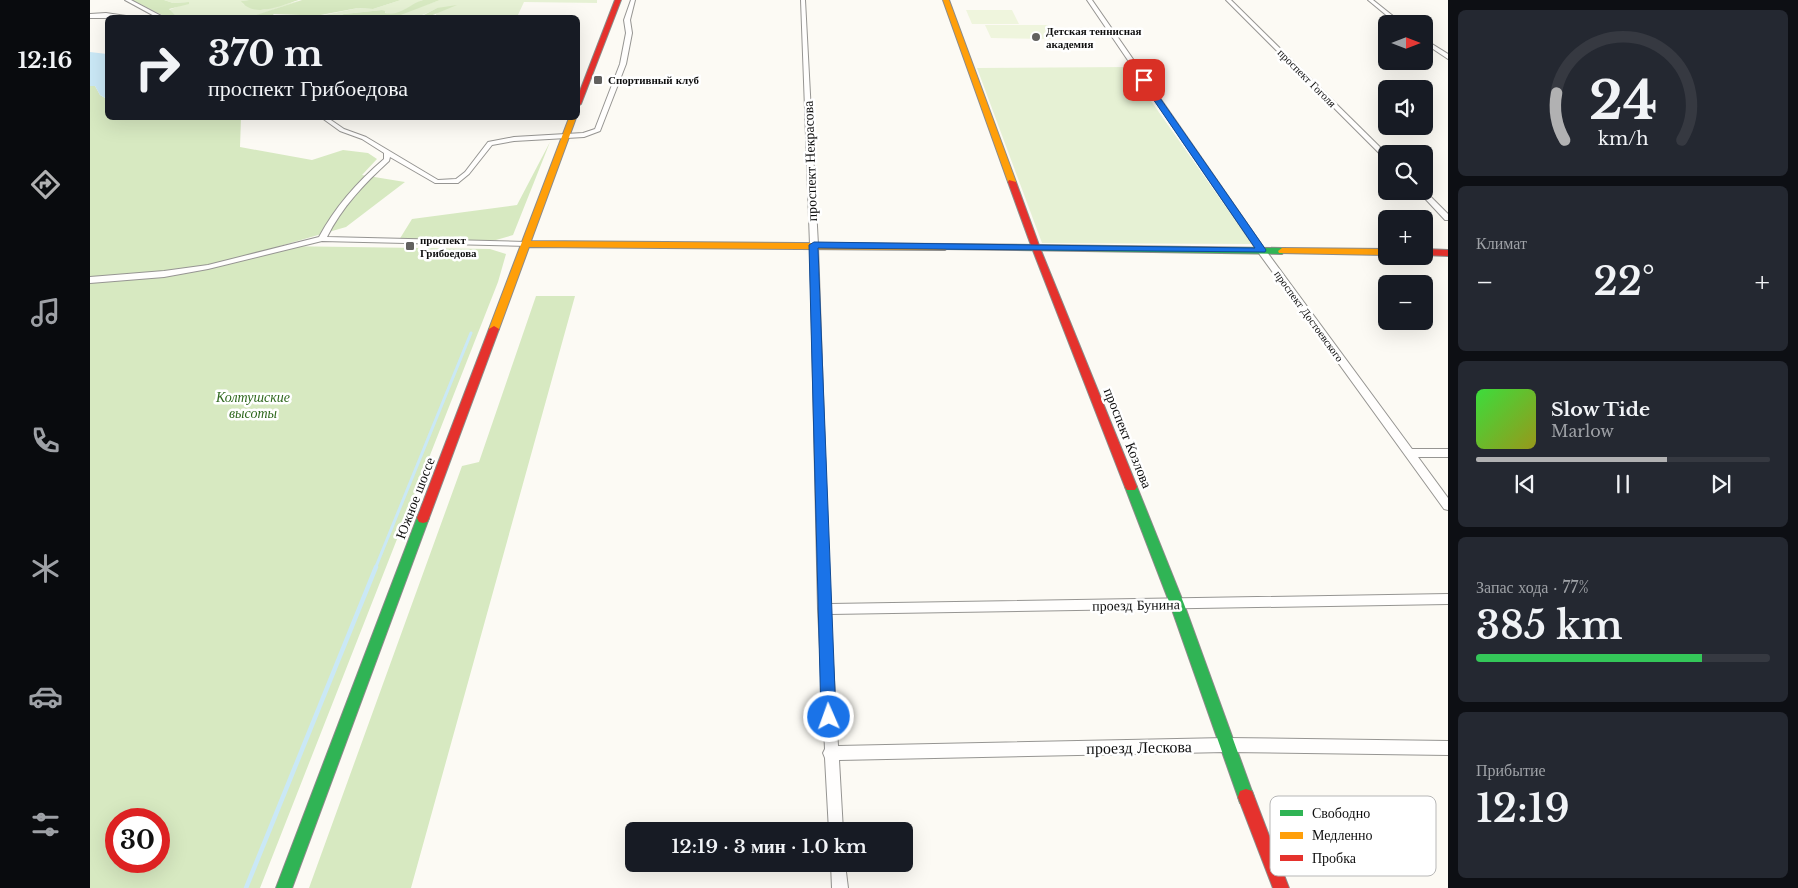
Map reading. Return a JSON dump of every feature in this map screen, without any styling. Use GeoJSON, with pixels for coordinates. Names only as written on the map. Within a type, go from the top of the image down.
{"type":"FeatureCollection","features":[{"type":"Feature","properties":{"kind":"street"},"geometry":{"type":"LineString","coordinates":[[128,0],[157,15]]}},
{"type":"Feature","properties":{"kind":"street"},"geometry":{"type":"LineString","coordinates":[[580,99],[618,0]]}},
{"type":"Feature","properties":{"kind":"street"},"geometry":{"type":"LineString","coordinates":[[328,120],[342,130],[364,138],[438,182],[458,181],[467,173],[490,143],[514,139],[584,135],[598,130],[623,64],[629,33],[627,20],[633,0]]}},
{"type":"Feature","properties":{"kind":"street","name":"проспект Некрасова"},"geometry":{"type":"LineString","coordinates":[[803,0],[814,245],[824,609],[830,753],[835,822]]}},
{"type":"Feature","properties":{"kind":"street","name":"проспект Козлова"},"geometry":{"type":"LineString","coordinates":[[946,0],[1036,248],[1177,604],[1226,745],[1270,859]]}},
{"type":"Feature","properties":{"kind":"street","name":"проспект Достоевского"},"geometry":{"type":"LineString","coordinates":[[1089,0],[1261,250],[1448,506]]}},
{"type":"Feature","properties":{"kind":"street","name":"проспект Гоголя"},"geometry":{"type":"LineString","coordinates":[[1228,0],[1378,149]]}},
{"type":"Feature","properties":{"kind":"street"},"geometry":{"type":"LineString","coordinates":[[1370,0],[1389,15]]}},
{"type":"Feature","properties":{"kind":"street"},"geometry":{"type":"LineString","coordinates":[[90,16],[105,15]]}},
{"type":"Feature","properties":{"kind":"street"},"geometry":{"type":"LineString","coordinates":[[1433,47],[1448,57]]}},
{"type":"Feature","properties":{"kind":"street","name":"Южное шоссе"},"geometry":{"type":"LineString","coordinates":[[284,888],[571,120]]}},
{"type":"Feature","properties":{"kind":"street"},"geometry":{"type":"LineString","coordinates":[[322,239],[329,225],[354,191],[386,160],[387,152]]}},
{"type":"Feature","properties":{"kind":"street"},"geometry":{"type":"LineString","coordinates":[[1430,200],[1448,218]]}},
{"type":"Feature","properties":{"kind":"street"},"geometry":{"type":"LineString","coordinates":[[90,280],[164,274],[208,267],[322,239],[526,244],[814,245],[1378,252]]}},
{"type":"Feature","properties":{"kind":"street"},"geometry":{"type":"LineString","coordinates":[[1433,252],[1448,253]]}},
{"type":"Feature","properties":{"kind":"street"},"geometry":{"type":"LineString","coordinates":[[1408,453],[1448,453]]}},
{"type":"Feature","properties":{"kind":"street","name":"проезд Бунина"},"geometry":{"type":"LineString","coordinates":[[824,609],[1448,598]]}},
{"type":"Feature","properties":{"kind":"street","name":"проезд Лескова"},"geometry":{"type":"LineString","coordinates":[[830,753],[1226,745],[1448,748]]}},
{"type":"Feature","properties":{"kind":"street"},"geometry":{"type":"LineString","coordinates":[[839,872],[840,888]]}},
{"type":"Feature","properties":{"kind":"street","name":"проспект Козлова"},"geometry":{"type":"LineString","coordinates":[[1276,876],[1281,888]]}},
{"type":"Feature","properties":{"kind":"green space"},"geometry":{"type":"Polygon","coordinates":[[[132,0],[164,0],[173,3],[189,2],[189,4],[169,9],[175,15],[162,15],[132,0]]]}},
{"type":"Feature","properties":{"kind":"green space"},"geometry":{"type":"Polygon","coordinates":[[[164,0],[249,0],[242,1],[243,4],[263,10],[302,0],[259,15],[175,15],[169,10],[189,2],[173,3],[164,0]]]}},
{"type":"Feature","properties":{"kind":"green space"},"geometry":{"type":"Polygon","coordinates":[[[299,0],[261,10],[253,9],[241,1],[299,0]]]}},
{"type":"Feature","properties":{"kind":"green space"},"geometry":{"type":"Polygon","coordinates":[[[302,0],[401,0],[373,9],[358,8],[321,15],[256,15],[302,0]]]}},
{"type":"Feature","properties":{"kind":"green space"},"geometry":{"type":"Polygon","coordinates":[[[401,0],[423,0],[397,14],[387,13],[382,10],[324,15],[358,8],[373,9],[401,0]]]}},
{"type":"Feature","properties":{"kind":"green space"},"geometry":{"type":"Polygon","coordinates":[[[423,0],[440,0],[401,15],[341,15],[382,10],[390,14],[400,12],[423,0]]]}},
{"type":"Feature","properties":{"kind":"green space"},"geometry":{"type":"Polygon","coordinates":[[[440,0],[597,0],[597,3],[524,2],[518,15],[436,15],[437,8],[421,15],[397,15],[440,0]]]}},
{"type":"Feature","properties":{"kind":"green space"},"geometry":{"type":"Polygon","coordinates":[[[457,5],[433,15],[424,15],[437,8],[457,5]]]}},
{"type":"Feature","properties":{"kind":"green space"},"geometry":{"type":"Polygon","coordinates":[[[966,10],[1012,10],[1019,24],[972,24],[966,10]]]}},
{"type":"Feature","properties":{"kind":"green space"},"geometry":{"type":"Polygon","coordinates":[[[985,25],[1048,25],[1055,39],[991,38],[985,25]]]}},
{"type":"Feature","properties":{"kind":"green space"},"geometry":{"type":"Polygon","coordinates":[[[1127,67],[1252,244],[1042,243],[977,68],[1127,67]]]}},
{"type":"Feature","properties":{"kind":"green space","name":"Колтушские высоты"},"geometry":{"type":"Polygon","coordinates":[[[90,86],[95,86],[100,95],[105,98],[105,120],[241,120],[240,147],[312,160],[343,150],[368,153],[377,159],[362,175],[405,182],[346,227],[280,246],[490,249],[506,254],[498,282],[260,888],[90,888],[90,86]]]}},
{"type":"Feature","properties":{"kind":"green space"},"geometry":{"type":"Polygon","coordinates":[[[550,142],[513,235],[496,240],[399,240],[412,219],[517,205],[550,142]]]}},
{"type":"Feature","properties":{"kind":"green space"},"geometry":{"type":"Polygon","coordinates":[[[536,296],[575,296],[411,888],[309,888],[462,466],[479,462],[536,296]]]}},
{"type":"Feature","properties":{"kind":"water"},"geometry":{"type":"Polygon","coordinates":[[[90,52],[105,54],[105,98],[100,95],[95,86],[90,86],[90,52]]]}},
{"type":"Feature","properties":{"kind":"waterway"},"geometry":{"type":"LineString","coordinates":[[375,569],[471,333]]}},
{"type":"Feature","properties":{"kind":"waterway"},"geometry":{"type":"LineString","coordinates":[[246,888],[376,567]]}},
{"type":"Feature","properties":{"kind":"traffic: fast"},"geometry":{"type":"LineString","coordinates":[[945,247],[1282,251]]}},
{"type":"Feature","properties":{"kind":"traffic: fast"},"geometry":{"type":"LineString","coordinates":[[1131,487],[1177,604],[1246,797]]}},
{"type":"Feature","properties":{"kind":"traffic: fast"},"geometry":{"type":"LineString","coordinates":[[284,888],[423,518]]}},
{"type":"Feature","properties":{"kind":"traffic: slow"},"geometry":{"type":"LineString","coordinates":[[946,0],[1012,182]]}},
{"type":"Feature","properties":{"kind":"traffic: slow"},"geometry":{"type":"LineString","coordinates":[[494,329],[571,120]]}},
{"type":"Feature","properties":{"kind":"traffic: slow"},"geometry":{"type":"LineString","coordinates":[[526,244],[945,247]]}},
{"type":"Feature","properties":{"kind":"traffic: slow"},"geometry":{"type":"LineString","coordinates":[[1282,251],[1378,252]]}},
{"type":"Feature","properties":{"kind":"traffic: jam"},"geometry":{"type":"LineString","coordinates":[[580,99],[618,0]]}},
{"type":"Feature","properties":{"kind":"traffic: jam"},"geometry":{"type":"LineString","coordinates":[[1012,182],[1036,248],[1131,487]]}},
{"type":"Feature","properties":{"kind":"traffic: jam"},"geometry":{"type":"LineString","coordinates":[[1433,252],[1448,253]]}},
{"type":"Feature","properties":{"kind":"traffic: jam"},"geometry":{"type":"LineString","coordinates":[[423,518],[494,329]]}},
{"type":"Feature","properties":{"kind":"traffic: jam"},"geometry":{"type":"LineString","coordinates":[[1246,797],[1270,859]]}},
{"type":"Feature","properties":{"kind":"traffic: jam"},"geometry":{"type":"LineString","coordinates":[[1276,876],[1281,888]]}},
{"type":"Feature","properties":{"kind":"place","name":"Детская теннисная академия"},"geometry":{"type":"Point","coordinates":[1036,37]}},
{"type":"Feature","properties":{"kind":"place","name":"Спортивный клуб"},"geometry":{"type":"Point","coordinates":[598,80]}},
{"type":"Feature","properties":{"kind":"place","name":"проспект Грибоедова"},"geometry":{"type":"Point","coordinates":[410,246]}},
{"type":"Feature","properties":{"kind":"route"},"geometry":{"type":"LineString","coordinates":[[829,717],[824,609],[814,245],[1261,250],[1144,80]]}}]}
